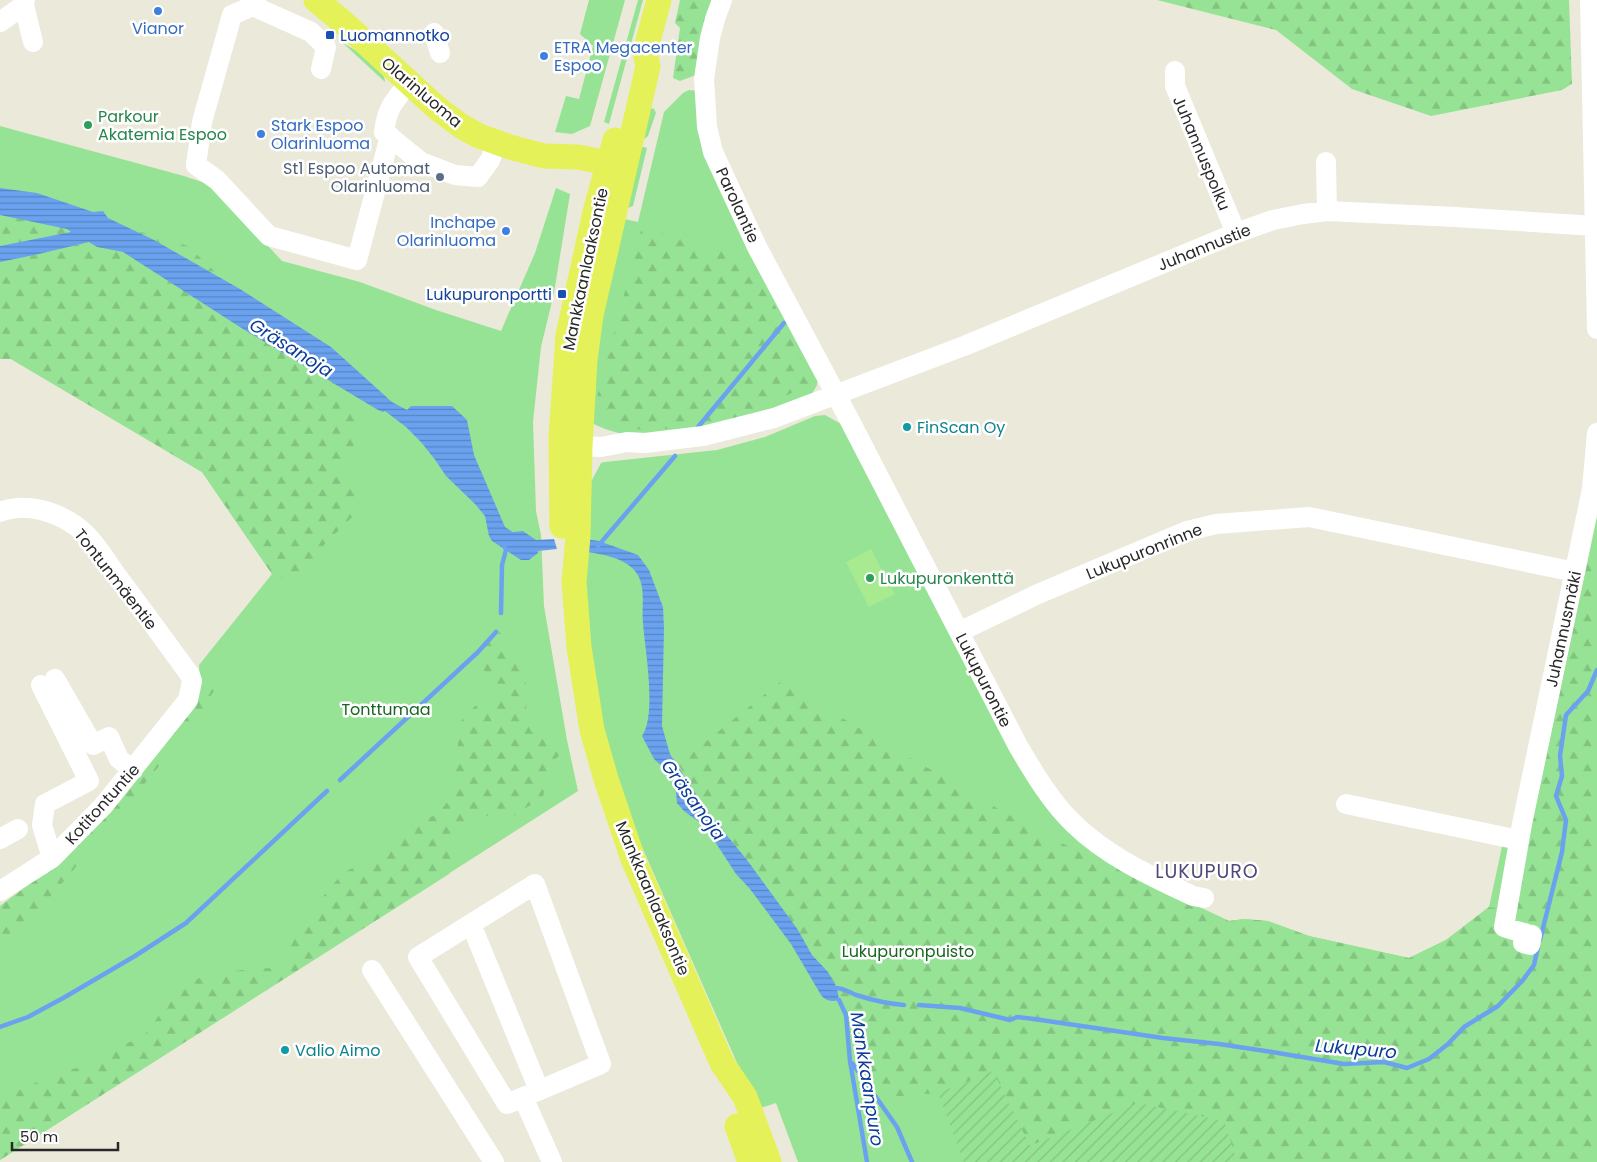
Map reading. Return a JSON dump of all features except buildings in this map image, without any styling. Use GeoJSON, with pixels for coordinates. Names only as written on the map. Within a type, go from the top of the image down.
{"type":"FeatureCollection","features":[{"type":"Feature","properties":{"kind":"main road","name":"Olarinluoma"},"geometry":{"type":"LineString","coordinates":[[316,0],[437,108],[461,126],[497,143],[544,156],[573,172],[612,173]]}},
{"type":"Feature","properties":{"kind":"main road","name":"Mankkaanlaaksontie"},"geometry":{"type":"LineString","coordinates":[[658,0],[645,52],[648,66],[612,173],[568,335],[574,438],[561,514],[563,549],[574,582],[579,647],[592,730],[606,779],[633,859],[722,1063],[745,1097],[769,1162]]}},
{"type":"Feature","properties":{"kind":"main road","name":"Mankkaanlaaksontie"},"geometry":{"type":"LineString","coordinates":[[722,1063],[729,1102],[750,1162]]}},
{"type":"Feature","properties":{"kind":"street","name":"Parolantie"},"geometry":{"type":"LineString","coordinates":[[722,0],[714,19],[704,79],[707,127],[713,152],[757,246],[836,395]]}},
{"type":"Feature","properties":{"kind":"street"},"geometry":{"type":"LineString","coordinates":[[0,22],[24,3],[33,42]]}},
{"type":"Feature","properties":{"kind":"street"},"geometry":{"type":"LineString","coordinates":[[320,69],[326,47],[311,32],[254,3],[232,15],[202,122],[196,165],[217,180],[269,236],[357,260],[390,136]]}},
{"type":"Feature","properties":{"kind":"street"},"geometry":{"type":"LineString","coordinates":[[1592,10],[1597,329]]}},
{"type":"Feature","properties":{"kind":"street"},"geometry":{"type":"LineString","coordinates":[[434,33],[440,53]]}},
{"type":"Feature","properties":{"kind":"street","name":"Juhannuspolku"},"geometry":{"type":"LineString","coordinates":[[1175,71],[1174,86],[1236,233]]}},
{"type":"Feature","properties":{"kind":"street"},"geometry":{"type":"LineString","coordinates":[[409,83],[397,97],[386,115],[384,132],[421,162],[455,175],[478,177],[490,160],[497,143]]}},
{"type":"Feature","properties":{"kind":"street"},"geometry":{"type":"LineString","coordinates":[[1326,162],[1327,211]]}},
{"type":"Feature","properties":{"kind":"street","name":"Juhannustie"},"geometry":{"type":"LineString","coordinates":[[836,395],[964,346],[1236,233],[1273,220],[1327,211],[1595,226]]}},
{"type":"Feature","properties":{"kind":"street"},"geometry":{"type":"LineString","coordinates":[[574,438],[601,447],[627,442],[644,443],[703,436],[774,418],[836,395]]}},
{"type":"Feature","properties":{"kind":"street","name":"Lukupurontie"},"geometry":{"type":"LineString","coordinates":[[836,395],[1018,746],[1037,777],[1074,824],[1127,864],[1192,896],[1204,898]]}},
{"type":"Feature","properties":{"kind":"street","name":"Juhannusmäki"},"geometry":{"type":"LineString","coordinates":[[1525,934],[1504,927],[1520,832],[1592,489],[1597,432]]}},
{"type":"Feature","properties":{"kind":"street","name":"Tontunmäentie"},"geometry":{"type":"LineString","coordinates":[[0,512],[10,508],[29,508],[47,511],[76,526],[88,538],[190,675],[192,680],[188,700]]}},
{"type":"Feature","properties":{"kind":"street","name":"Lukupuronrinne"},"geometry":{"type":"LineString","coordinates":[[959,632],[1038,594],[1187,531],[1216,524],[1309,517],[1575,572]]}},
{"type":"Feature","properties":{"kind":"street"},"geometry":{"type":"LineString","coordinates":[[52,858],[42,825],[45,804],[90,781],[48,682],[93,745],[109,737],[119,758],[133,770]]}},
{"type":"Feature","properties":{"kind":"street","name":"Kotitontuntie"},"geometry":{"type":"LineString","coordinates":[[1,889],[52,858],[104,805],[188,700]]}},
{"type":"Feature","properties":{"kind":"street"},"geometry":{"type":"LineString","coordinates":[[1346,804],[1520,832]]}},
{"type":"Feature","properties":{"kind":"street"},"geometry":{"type":"LineString","coordinates":[[0,839],[18,830]]}},
{"type":"Feature","properties":{"kind":"street"},"geometry":{"type":"LineString","coordinates":[[535,884],[601,1064],[531,1094],[507,1104],[418,957],[535,884]]}},
{"type":"Feature","properties":{"kind":"street"},"geometry":{"type":"LineString","coordinates":[[471,924],[531,1094],[552,1162]]}},
{"type":"Feature","properties":{"kind":"street"},"geometry":{"type":"LineString","coordinates":[[372,970],[494,1162]]}},
{"type":"Feature","properties":{"kind":"green space"},"geometry":{"type":"Polygon","coordinates":[[[589,0],[625,0],[590,126],[572,134],[555,132],[566,96],[579,99],[593,46],[580,34],[589,0]]]}},
{"type":"Feature","properties":{"kind":"green space"},"geometry":{"type":"Polygon","coordinates":[[[638,0],[643,0],[609,124],[604,122],[638,0]]]}},
{"type":"Feature","properties":{"kind":"green space"},"geometry":{"type":"Polygon","coordinates":[[[680,0],[713,0],[696,75],[680,81],[673,78],[680,28],[675,23],[680,0]]]}},
{"type":"Feature","properties":{"kind":"green space"},"geometry":{"type":"Polygon","coordinates":[[[1157,0],[1569,0],[1572,84],[1562,90],[1431,116],[1352,89],[1276,30],[1157,0]]]}},
{"type":"Feature","properties":{"kind":"green space"},"geometry":{"type":"Polygon","coordinates":[[[343,43],[375,64],[384,76],[385,82],[343,43]]]}},
{"type":"Feature","properties":{"kind":"green space"},"geometry":{"type":"Polygon","coordinates":[[[689,90],[699,91],[701,122],[818,377],[817,385],[812,394],[743,421],[633,436],[602,428],[592,423],[587,392],[620,218],[638,222],[664,112],[683,93],[689,90]]]}},
{"type":"Feature","properties":{"kind":"green space"},"geometry":{"type":"Polygon","coordinates":[[[650,108],[654,109],[656,113],[648,136],[644,139],[638,137],[650,108]]]}},
{"type":"Feature","properties":{"kind":"green space","name":"Tonttumaa"},"geometry":{"type":"Polygon","coordinates":[[[0,126],[211,185],[282,261],[360,282],[436,310],[501,331],[535,253],[556,188],[570,194],[554,293],[541,347],[533,422],[536,511],[541,535],[544,606],[567,740],[578,791],[0,1160],[0,906],[59,862],[200,688],[199,665],[272,574],[202,472],[11,359],[0,359],[0,126]]]}},
{"type":"Feature","properties":{"kind":"green space"},"geometry":{"type":"Polygon","coordinates":[[[637,145],[647,148],[633,206],[628,208],[637,145]]]}},
{"type":"Feature","properties":{"kind":"green space"},"geometry":{"type":"Polygon","coordinates":[[[0,190],[188,246],[278,332],[175,270],[73,232],[0,246],[0,190]]]}},
{"type":"Feature","properties":{"kind":"green space"},"geometry":{"type":"Polygon","coordinates":[[[642,227],[753,261],[813,383],[741,417],[646,432],[593,412],[642,227]]]}},
{"type":"Feature","properties":{"kind":"green space"},"geometry":{"type":"Polygon","coordinates":[[[91,241],[123,252],[339,386],[357,421],[352,457],[343,475],[358,489],[359,510],[322,547],[324,556],[299,584],[272,574],[202,472],[11,359],[0,359],[0,262],[91,241]]]}},
{"type":"Feature","properties":{"kind":"green space","name":"Lukupuronpuisto"},"geometry":{"type":"Polygon","coordinates":[[[825,415],[843,425],[1032,782],[1178,897],[1229,921],[1244,919],[1268,921],[1309,936],[1409,958],[1446,940],[1489,907],[1503,842],[1527,846],[1597,518],[1597,1162],[798,1162],[776,1103],[760,1108],[741,1072],[642,847],[613,770],[598,704],[588,640],[582,484],[592,480],[601,463],[717,450],[765,437],[815,416],[825,415]]]}},
{"type":"Feature","properties":{"kind":"green space"},"geometry":{"type":"Polygon","coordinates":[[[1597,518],[1597,1162],[1237,1162],[1224,1121],[1138,1104],[1029,1146],[993,1071],[938,1093],[879,1098],[839,1000],[837,988],[828,972],[812,955],[798,930],[747,860],[707,811],[678,764],[780,682],[1038,832],[1229,921],[1244,919],[1268,921],[1309,936],[1409,958],[1446,940],[1489,907],[1514,911],[1597,518]]]}},
{"type":"Feature","properties":{"kind":"green space","name":"Lukupuronkenttä"},"geometry":{"type":"Polygon","coordinates":[[[871,549],[895,594],[869,607],[846,562],[871,549]]]}},
{"type":"Feature","properties":{"kind":"green space"},"geometry":{"type":"Polygon","coordinates":[[[500,632],[519,660],[527,687],[526,720],[531,731],[550,739],[561,753],[547,769],[543,797],[512,817],[491,814],[455,832],[447,843],[456,858],[449,874],[0,1160],[0,1099],[59,1072],[100,1063],[122,1044],[142,1039],[172,997],[193,980],[218,973],[273,968],[285,961],[300,924],[342,874],[369,858],[378,848],[420,820],[437,815],[448,801],[454,775],[461,721],[475,706],[499,692],[496,679],[484,671],[477,649],[500,632]]]}},
{"type":"Feature","properties":{"kind":"green space"},"geometry":{"type":"Polygon","coordinates":[[[219,671],[221,672],[214,691],[189,729],[42,907],[12,936],[0,942],[0,906],[59,862],[210,676],[219,671]]]}},
{"type":"Feature","properties":{"kind":"green space"},"geometry":{"type":"Polygon","coordinates":[[[993,1071],[1030,1146],[1138,1103],[1224,1121],[1237,1162],[964,1162],[938,1093],[993,1071]]]}},
{"type":"Feature","properties":{"kind":"water","name":"Gräsanoja"},"geometry":{"type":"Polygon","coordinates":[[[0,188],[37,193],[93,212],[103,211],[108,218],[154,240],[240,289],[331,347],[392,402],[407,410],[411,406],[452,406],[467,420],[474,455],[505,527],[513,532],[523,531],[536,540],[554,539],[557,549],[538,551],[529,560],[521,560],[492,541],[489,536],[485,516],[446,476],[421,442],[406,427],[385,411],[378,410],[243,329],[123,252],[97,247],[89,242],[0,262],[0,246],[71,232],[67,229],[0,215],[0,188]]]}},
{"type":"Feature","properties":{"kind":"water","name":"Gräsanoja"},"geometry":{"type":"Polygon","coordinates":[[[585,539],[599,541],[638,555],[649,570],[663,607],[662,726],[670,754],[707,811],[747,860],[798,930],[812,955],[828,972],[837,988],[839,1000],[825,999],[821,995],[791,944],[750,889],[736,874],[710,834],[677,803],[675,783],[669,773],[654,759],[642,736],[649,713],[649,681],[643,623],[643,596],[639,577],[630,566],[618,559],[583,551],[585,539]]]}},
{"type":"Feature","properties":{"kind":"waterway"},"geometry":{"type":"LineString","coordinates":[[698,427],[784,323]]}},
{"type":"Feature","properties":{"kind":"waterway"},"geometry":{"type":"LineString","coordinates":[[598,546],[675,456]]}},
{"type":"Feature","properties":{"kind":"waterway"},"geometry":{"type":"LineString","coordinates":[[501,613],[502,565],[506,550],[504,545]]}},
{"type":"Feature","properties":{"kind":"waterway"},"geometry":{"type":"LineString","coordinates":[[340,780],[478,652],[496,632]]}},
{"type":"Feature","properties":{"kind":"waterway","name":"Lukupuro"},"geometry":{"type":"LineString","coordinates":[[1540,940],[1562,852],[1566,820],[1556,796],[1562,776],[1560,756],[1566,715],[1588,691],[1597,670]]}},
{"type":"Feature","properties":{"kind":"waterway"},"geometry":{"type":"LineString","coordinates":[[0,1027],[28,1017],[65,997],[135,956],[186,923],[327,791]]}},
{"type":"Feature","properties":{"kind":"waterway","name":"Lukupuro"},"geometry":{"type":"LineString","coordinates":[[919,1005],[960,1008],[1010,1020],[1017,1017],[1034,1019],[1163,1038],[1219,1044],[1344,1064],[1384,1062],[1407,1068],[1429,1059],[1448,1044],[1464,1027],[1498,1006],[1523,980],[1534,965],[1538,947]]}},
{"type":"Feature","properties":{"kind":"waterway","name":"Lukupuro"},"geometry":{"type":"LineString","coordinates":[[833,988],[843,989],[874,1000],[904,1005]]}},
{"type":"Feature","properties":{"kind":"waterway","name":"Mankkaanpuro"},"geometry":{"type":"LineString","coordinates":[[839,1000],[846,1015],[850,1061],[867,1162]]}},
{"type":"Feature","properties":{"kind":"waterway"},"geometry":{"type":"LineString","coordinates":[[852,1063],[897,1127],[912,1162]]}},
{"type":"Feature","properties":{"kind":"place","name":"Vianor"},"geometry":{"type":"Point","coordinates":[158,11]}},
{"type":"Feature","properties":{"kind":"place","name":"Luomannotko"},"geometry":{"type":"Point","coordinates":[330,35]}},
{"type":"Feature","properties":{"kind":"place","name":"ETRA Megacenter Espoo"},"geometry":{"type":"Point","coordinates":[544,56]}},
{"type":"Feature","properties":{"kind":"place","name":"Parkour Akatemia Espoo"},"geometry":{"type":"Point","coordinates":[88,125]}},
{"type":"Feature","properties":{"kind":"place","name":"Stark Espoo Olarinluoma"},"geometry":{"type":"Point","coordinates":[261,134]}},
{"type":"Feature","properties":{"kind":"place","name":"St1 Espoo Automat Olarinluoma"},"geometry":{"type":"Point","coordinates":[440,177]}},
{"type":"Feature","properties":{"kind":"place","name":"Inchape Olarinluoma"},"geometry":{"type":"Point","coordinates":[506,231]}},
{"type":"Feature","properties":{"kind":"place","name":"Lukupuronportti"},"geometry":{"type":"Point","coordinates":[562,294]}},
{"type":"Feature","properties":{"kind":"place","name":"FinScan Oy"},"geometry":{"type":"Point","coordinates":[907,427]}},
{"type":"Feature","properties":{"kind":"place","name":"Lukupuronkenttä"},"geometry":{"type":"Point","coordinates":[870,578]}},
{"type":"Feature","properties":{"kind":"place","name":"Valio Aimo"},"geometry":{"type":"Point","coordinates":[285,1050]}},
{"type":"Feature","properties":{"kind":"district","name":"LUKUPURO"},"geometry":{"type":"Point","coordinates":[1207,871]}}]}
